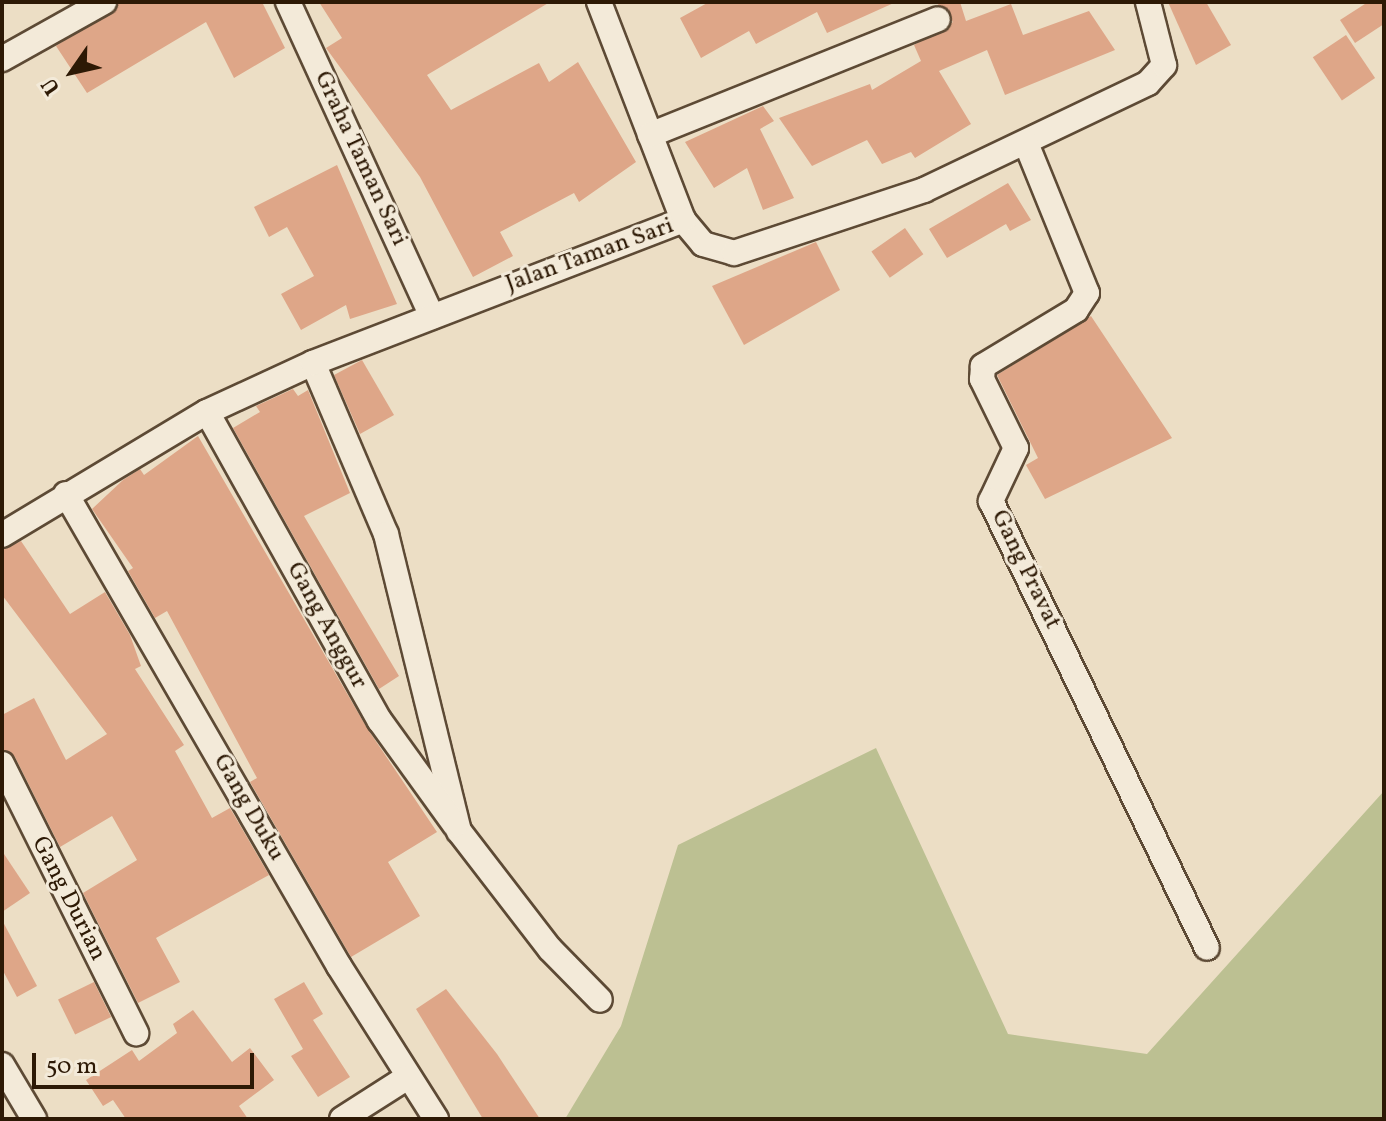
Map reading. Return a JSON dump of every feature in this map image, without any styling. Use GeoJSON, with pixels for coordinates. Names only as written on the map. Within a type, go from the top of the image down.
{"type":"FeatureCollection","features":[{"type":"Feature","properties":{"kind":"street"},"geometry":{"type":"LineString","coordinates":[[2,59],[104,2]]}},
{"type":"Feature","properties":{"kind":"street","name":"Graha Taman Sari"},"geometry":{"type":"LineString","coordinates":[[288,2],[432,317]]}},
{"type":"Feature","properties":{"kind":"street"},"geometry":{"type":"LineString","coordinates":[[599,2],[683,220]]}},
{"type":"Feature","properties":{"kind":"street","name":"Jalan Taman Sari"},"geometry":{"type":"LineString","coordinates":[[2,535],[207,412],[313,363],[683,220],[716,250],[772,246],[1026,143],[1159,76],[1163,52],[1148,2]]}},
{"type":"Feature","properties":{"kind":"street"},"geometry":{"type":"LineString","coordinates":[[650,135],[938,19]]}},
{"type":"Feature","properties":{"kind":"street","name":"Gang Pravat"},"geometry":{"type":"LineString","coordinates":[[1026,143],[1087,293],[1076,310],[983,366],[982,379],[1016,448],[991,501],[1207,948]]}},
{"type":"Feature","properties":{"kind":"street"},"geometry":{"type":"LineString","coordinates":[[313,363],[386,534],[459,831]]}},
{"type":"Feature","properties":{"kind":"street","name":"Gang Anggur"},"geometry":{"type":"LineString","coordinates":[[207,412],[380,721],[459,831],[550,949],[600,1000]]}},
{"type":"Feature","properties":{"kind":"street","name":"Gang Duku"},"geometry":{"type":"LineString","coordinates":[[66,494],[406,1078],[436,1119]]}},
{"type":"Feature","properties":{"kind":"street","name":"Gang Durian"},"geometry":{"type":"LineString","coordinates":[[2,764],[136,1033]]}},
{"type":"Feature","properties":{"kind":"street"},"geometry":{"type":"LineString","coordinates":[[2,1065],[34,1119]]}},
{"type":"Feature","properties":{"kind":"street"},"geometry":{"type":"LineString","coordinates":[[342,1119],[406,1078]]}},
{"type":"Feature","properties":{"kind":"green space"},"geometry":{"type":"Polygon","coordinates":[[[876,748],[1008,1034],[1147,1054],[1384,791],[1384,1119],[565,1119],[621,1026],[678,845],[876,748]]]}},
{"type":"Feature","properties":{"kind":"building"},"geometry":{"type":"Polygon","coordinates":[[[121,2],[262,2],[285,48],[234,78],[206,22],[87,93],[56,46],[121,2]]]}},
{"type":"Feature","properties":{"kind":"building"},"geometry":{"type":"Polygon","coordinates":[[[319,2],[550,2],[427,75],[451,110],[539,63],[549,82],[578,62],[636,162],[579,202],[574,193],[500,232],[513,256],[473,277],[420,177],[326,48],[342,38],[319,2]]]}},
{"type":"Feature","properties":{"kind":"building"},"geometry":{"type":"Polygon","coordinates":[[[709,2],[896,2],[827,33],[817,12],[756,44],[749,31],[701,58],[680,18],[709,2]]]}},
{"type":"Feature","properties":{"kind":"building"},"geometry":{"type":"Polygon","coordinates":[[[936,2],[960,2],[966,21],[1011,4],[1023,35],[1089,11],[1115,50],[1005,95],[987,50],[939,71],[971,124],[915,158],[911,152],[882,164],[867,140],[812,166],[779,118],[870,84],[872,90],[921,61],[914,45],[953,22],[936,2]]]}},
{"type":"Feature","properties":{"kind":"building"},"geometry":{"type":"Polygon","coordinates":[[[1168,2],[1206,2],[1231,45],[1196,65],[1168,2]]]}},
{"type":"Feature","properties":{"kind":"building"},"geometry":{"type":"Polygon","coordinates":[[[1368,2],[1384,2],[1384,24],[1355,43],[1340,20],[1368,2]]]}},
{"type":"Feature","properties":{"kind":"building"},"geometry":{"type":"Polygon","coordinates":[[[1346,35],[1375,78],[1342,100],[1313,57],[1346,35]]]}},
{"type":"Feature","properties":{"kind":"building"},"geometry":{"type":"Polygon","coordinates":[[[763,106],[774,121],[760,129],[794,198],[763,210],[747,168],[714,188],[685,142],[763,106]]]}},
{"type":"Feature","properties":{"kind":"building"},"geometry":{"type":"Polygon","coordinates":[[[337,165],[397,304],[350,319],[346,305],[301,330],[281,294],[314,276],[287,227],[269,237],[254,207],[337,165]]]}},
{"type":"Feature","properties":{"kind":"building"},"geometry":{"type":"Polygon","coordinates":[[[1008,183],[1031,220],[1010,231],[1006,224],[947,258],[929,229],[1008,183]]]}},
{"type":"Feature","properties":{"kind":"building"},"geometry":{"type":"Polygon","coordinates":[[[905,228],[923,254],[890,278],[871,252],[905,228]]]}},
{"type":"Feature","properties":{"kind":"building"},"geometry":{"type":"Polygon","coordinates":[[[816,242],[840,290],[744,345],[712,286],[816,242]]]}},
{"type":"Feature","properties":{"kind":"building"},"geometry":{"type":"Polygon","coordinates":[[[1091,316],[1172,438],[1045,499],[1026,465],[1038,458],[997,375],[1091,316]]]}},
{"type":"Feature","properties":{"kind":"building"},"geometry":{"type":"Polygon","coordinates":[[[362,360],[394,415],[360,434],[334,375],[362,360]]]}},
{"type":"Feature","properties":{"kind":"building"},"geometry":{"type":"Polygon","coordinates":[[[293,389],[298,396],[308,390],[350,493],[304,516],[399,676],[379,689],[233,428],[260,412],[256,406],[293,389]]]}},
{"type":"Feature","properties":{"kind":"building"},"geometry":{"type":"Polygon","coordinates":[[[198,436],[367,728],[437,832],[388,862],[420,916],[351,957],[250,782],[257,778],[167,611],[155,618],[128,571],[133,568],[92,509],[123,480],[140,469],[144,475],[198,436]]]}},
{"type":"Feature","properties":{"kind":"building"},"geometry":{"type":"Polygon","coordinates":[[[21,541],[70,614],[105,592],[130,635],[141,666],[135,669],[184,745],[175,751],[212,818],[230,808],[269,875],[156,938],[180,982],[138,1003],[83,893],[137,860],[112,816],[60,847],[15,757],[2,749],[2,715],[34,698],[66,760],[107,734],[2,595],[2,550],[21,541]]]}},
{"type":"Feature","properties":{"kind":"building"},"geometry":{"type":"Polygon","coordinates":[[[2,851],[30,893],[2,912],[2,851]]]}},
{"type":"Feature","properties":{"kind":"building"},"geometry":{"type":"Polygon","coordinates":[[[2,920],[37,986],[17,997],[2,969],[2,920]]]}},
{"type":"Feature","properties":{"kind":"building"},"geometry":{"type":"Polygon","coordinates":[[[94,982],[111,1017],[75,1035],[58,1000],[94,982]]]}},
{"type":"Feature","properties":{"kind":"building"},"geometry":{"type":"Polygon","coordinates":[[[304,982],[323,1014],[313,1020],[350,1077],[318,1097],[291,1056],[303,1049],[274,999],[304,982]]]}},
{"type":"Feature","properties":{"kind":"building"},"geometry":{"type":"Polygon","coordinates":[[[446,989],[497,1054],[540,1119],[483,1119],[416,1009],[446,989]]]}},
{"type":"Feature","properties":{"kind":"building"},"geometry":{"type":"Polygon","coordinates":[[[193,1010],[232,1062],[250,1048],[274,1080],[239,1106],[248,1119],[126,1119],[113,1100],[103,1106],[86,1080],[132,1050],[139,1061],[177,1033],[173,1024],[193,1010]]]}}]}
